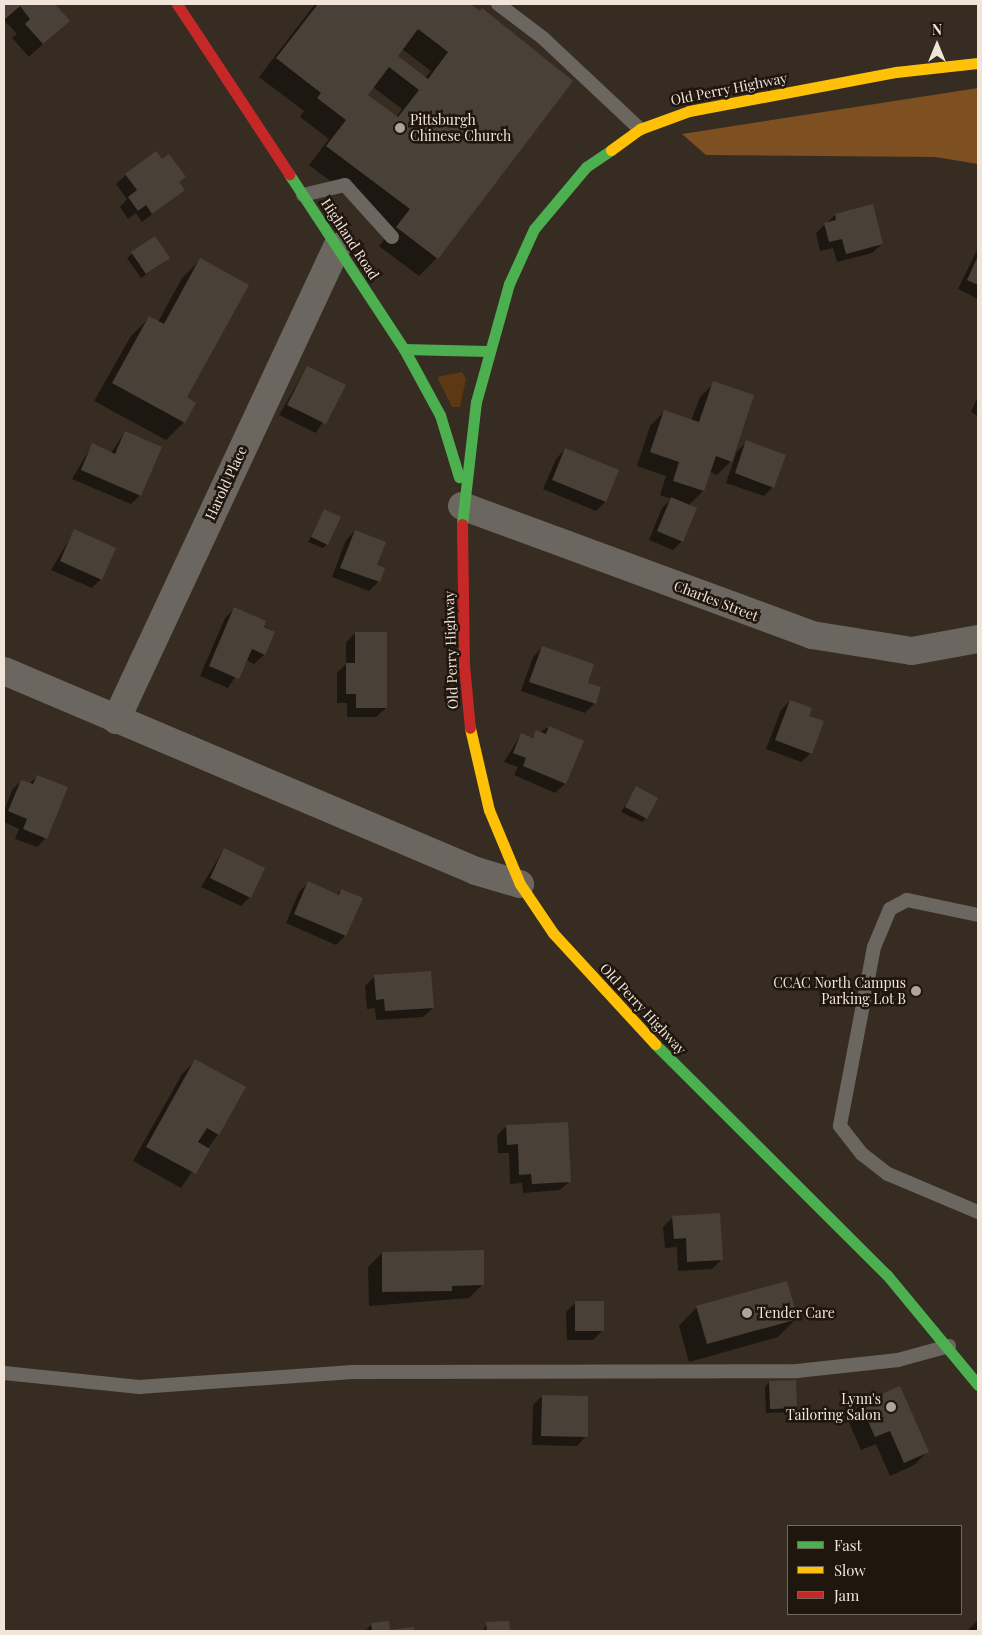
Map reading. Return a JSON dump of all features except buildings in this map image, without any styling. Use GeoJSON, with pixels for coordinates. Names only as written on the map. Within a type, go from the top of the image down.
{"type":"FeatureCollection","features":[{"type":"Feature","properties":{"kind":"street","name":"Highland Road"},"geometry":{"type":"LineString","coordinates":[[177,4],[404,349],[449,438],[462,506]]}},
{"type":"Feature","properties":{"kind":"street","name":"Old Perry Highway"},"geometry":{"type":"LineString","coordinates":[[978,63],[896,72],[699,109],[640,129],[586,167],[549,207],[521,254],[487,351],[462,506],[466,700],[489,810],[507,859],[520,884],[553,933],[634,1023],[887,1275],[949,1346],[978,1386]]}},
{"type":"Feature","properties":{"kind":"street","name":"Harold Place"},"geometry":{"type":"LineString","coordinates":[[116,720],[337,247]]}},
{"type":"Feature","properties":{"kind":"street"},"geometry":{"type":"LineString","coordinates":[[404,349],[487,351]]}},
{"type":"Feature","properties":{"kind":"street","name":"Charles Street"},"geometry":{"type":"LineString","coordinates":[[462,506],[812,635],[912,651],[978,639]]}},
{"type":"Feature","properties":{"kind":"street"},"geometry":{"type":"LineString","coordinates":[[4,671],[476,871],[520,884]]}},
{"type":"Feature","properties":{"kind":"lane"},"geometry":{"type":"LineString","coordinates":[[498,4],[543,38],[640,129]]}},
{"type":"Feature","properties":{"kind":"lane"},"geometry":{"type":"LineString","coordinates":[[303,195],[345,185],[366,203],[392,237]]}},
{"type":"Feature","properties":{"kind":"lane"},"geometry":{"type":"LineString","coordinates":[[978,915],[907,900],[890,909],[874,947],[840,1126],[862,1154],[888,1174],[978,1212]]}},
{"type":"Feature","properties":{"kind":"lane"},"geometry":{"type":"LineString","coordinates":[[4,1373],[139,1387],[352,1372],[797,1371],[898,1360],[949,1346]]}},
{"type":"Feature","properties":{"kind":"shaded area"},"geometry":{"type":"Polygon","coordinates":[[[978,88],[978,164],[935,157],[706,155],[682,134],[978,88]]]}},
{"type":"Feature","properties":{"kind":"shaded area"},"geometry":{"type":"Polygon","coordinates":[[[462,372],[466,379],[460,407],[452,407],[437,377],[462,372]]]}},
{"type":"Feature","properties":{"kind":"traffic: fast"},"geometry":{"type":"LineString","coordinates":[[462,524],[476,402],[509,284],[534,229],[586,167],[611,150]]}},
{"type":"Feature","properties":{"kind":"traffic: fast"},"geometry":{"type":"LineString","coordinates":[[289,174],[404,349],[440,415],[459,477]]}},
{"type":"Feature","properties":{"kind":"traffic: fast"},"geometry":{"type":"LineString","coordinates":[[404,349],[487,351]]}},
{"type":"Feature","properties":{"kind":"traffic: fast"},"geometry":{"type":"LineString","coordinates":[[655,1044],[887,1275],[978,1385]]}},
{"type":"Feature","properties":{"kind":"traffic: slow"},"geometry":{"type":"LineString","coordinates":[[611,150],[640,129],[689,111],[896,72],[978,63]]}},
{"type":"Feature","properties":{"kind":"traffic: slow"},"geometry":{"type":"LineString","coordinates":[[470,728],[489,810],[520,884],[553,933],[655,1044]]}},
{"type":"Feature","properties":{"kind":"traffic: jam"},"geometry":{"type":"LineString","coordinates":[[177,4],[289,174]]}},
{"type":"Feature","properties":{"kind":"traffic: jam"},"geometry":{"type":"LineString","coordinates":[[462,524],[464,665],[470,728]]}},
{"type":"Feature","properties":{"kind":"place","name":"Pittsburgh Chinese Church"},"geometry":{"type":"Point","coordinates":[400,128]}},
{"type":"Feature","properties":{"kind":"place","name":"CCAC North Campus Parking Lot B"},"geometry":{"type":"Point","coordinates":[916,991]}},
{"type":"Feature","properties":{"kind":"place","name":"Tender Care"},"geometry":{"type":"Point","coordinates":[747,1313]}},
{"type":"Feature","properties":{"kind":"place","name":"Lynn's Tailoring Salon"},"geometry":{"type":"Point","coordinates":[891,1407]}}]}
